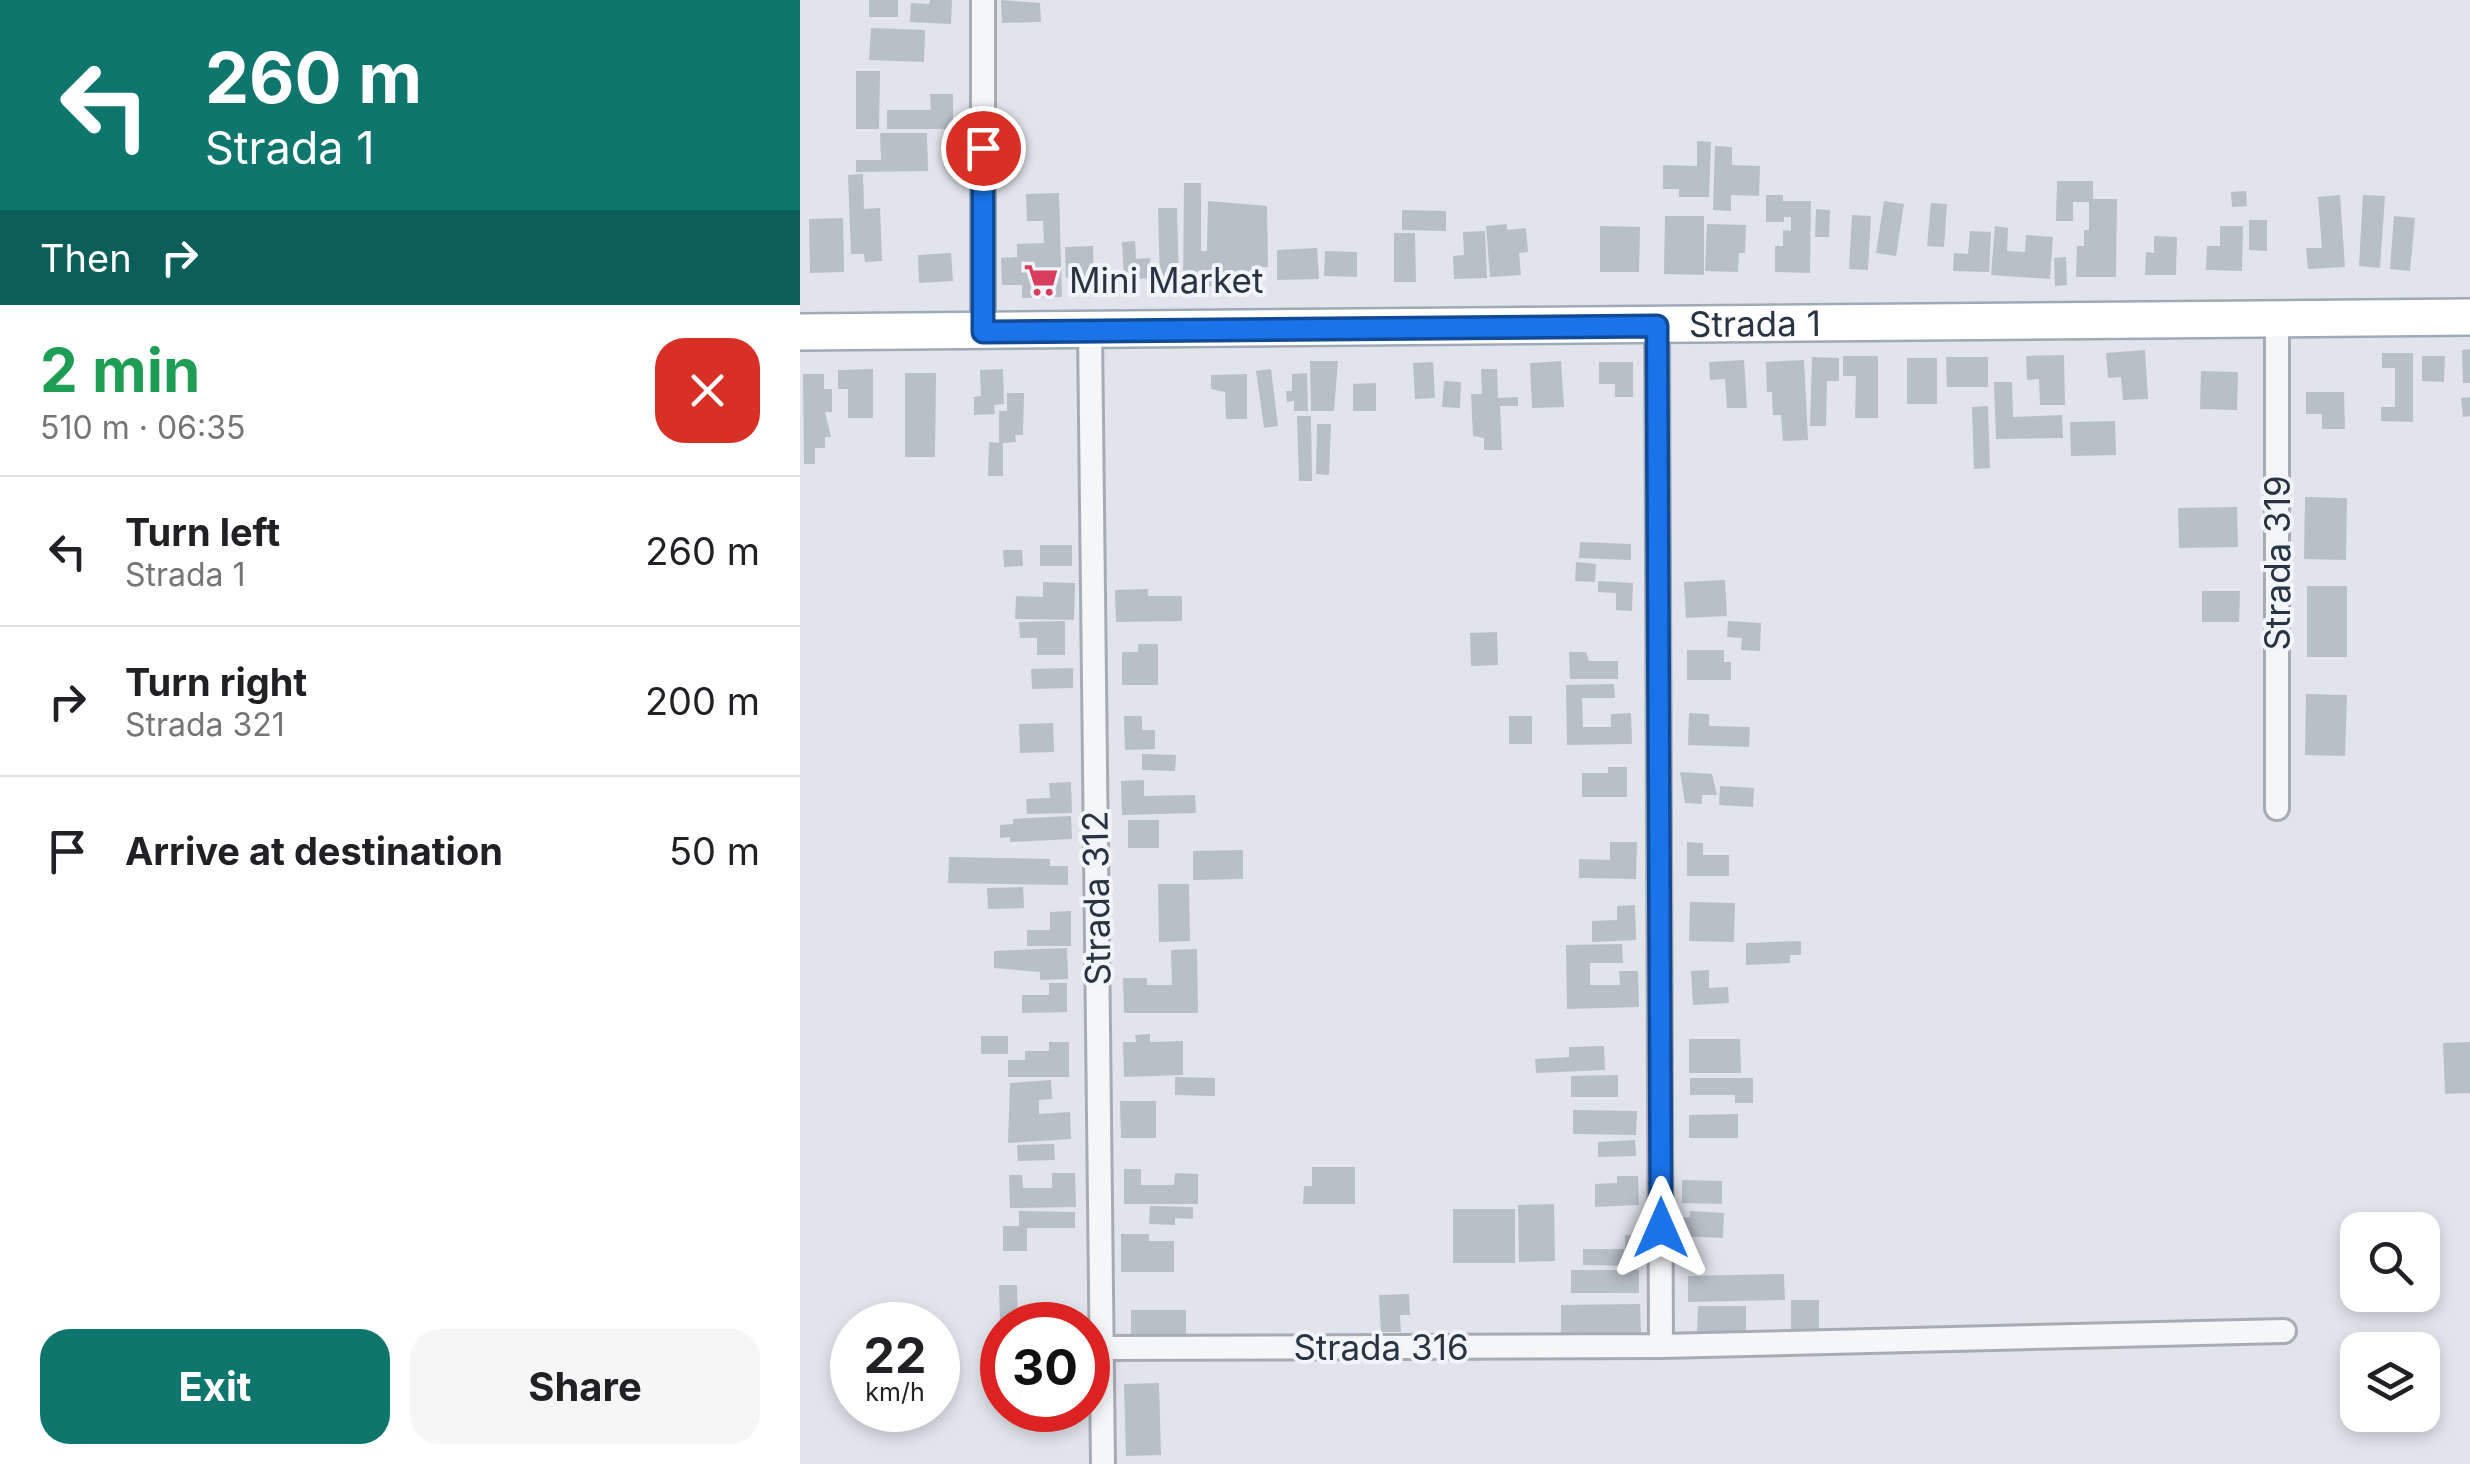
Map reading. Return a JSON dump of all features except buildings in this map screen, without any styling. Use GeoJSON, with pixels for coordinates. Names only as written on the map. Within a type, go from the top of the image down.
{"type":"FeatureCollection","features":[{"type":"Feature","properties":{"kind":"main road","name":"Strada 1"},"geometry":{"type":"LineString","coordinates":[[800,332],[2470,317]]}},
{"type":"Feature","properties":{"kind":"street"},"geometry":{"type":"LineString","coordinates":[[983,0],[983,332]]}},
{"type":"Feature","properties":{"kind":"street","name":"Strada 319"},"geometry":{"type":"LineString","coordinates":[[2276,808],[2277,319]]}},
{"type":"Feature","properties":{"kind":"street"},"geometry":{"type":"LineString","coordinates":[[1657,326],[1661,1346]]}},
{"type":"Feature","properties":{"kind":"street","name":"Strada 312"},"geometry":{"type":"LineString","coordinates":[[1090,331],[1101,1302]]}},
{"type":"Feature","properties":{"kind":"street","name":"Strada 316"},"geometry":{"type":"LineString","coordinates":[[1110,1348],[1661,1346],[2284,1332]]}},
{"type":"Feature","properties":{"kind":"street","name":"Strada 312"},"geometry":{"type":"LineString","coordinates":[[1102,1432],[1102,1464]]}},
{"type":"Feature","properties":{"kind":"place","name":"Mini Market"},"geometry":{"type":"Point","coordinates":[1041,280]}},
{"type":"Feature","properties":{"kind":"route"},"geometry":{"type":"LineString","coordinates":[[983,148],[983,332],[1657,326],[1661,1228]]}}]}
